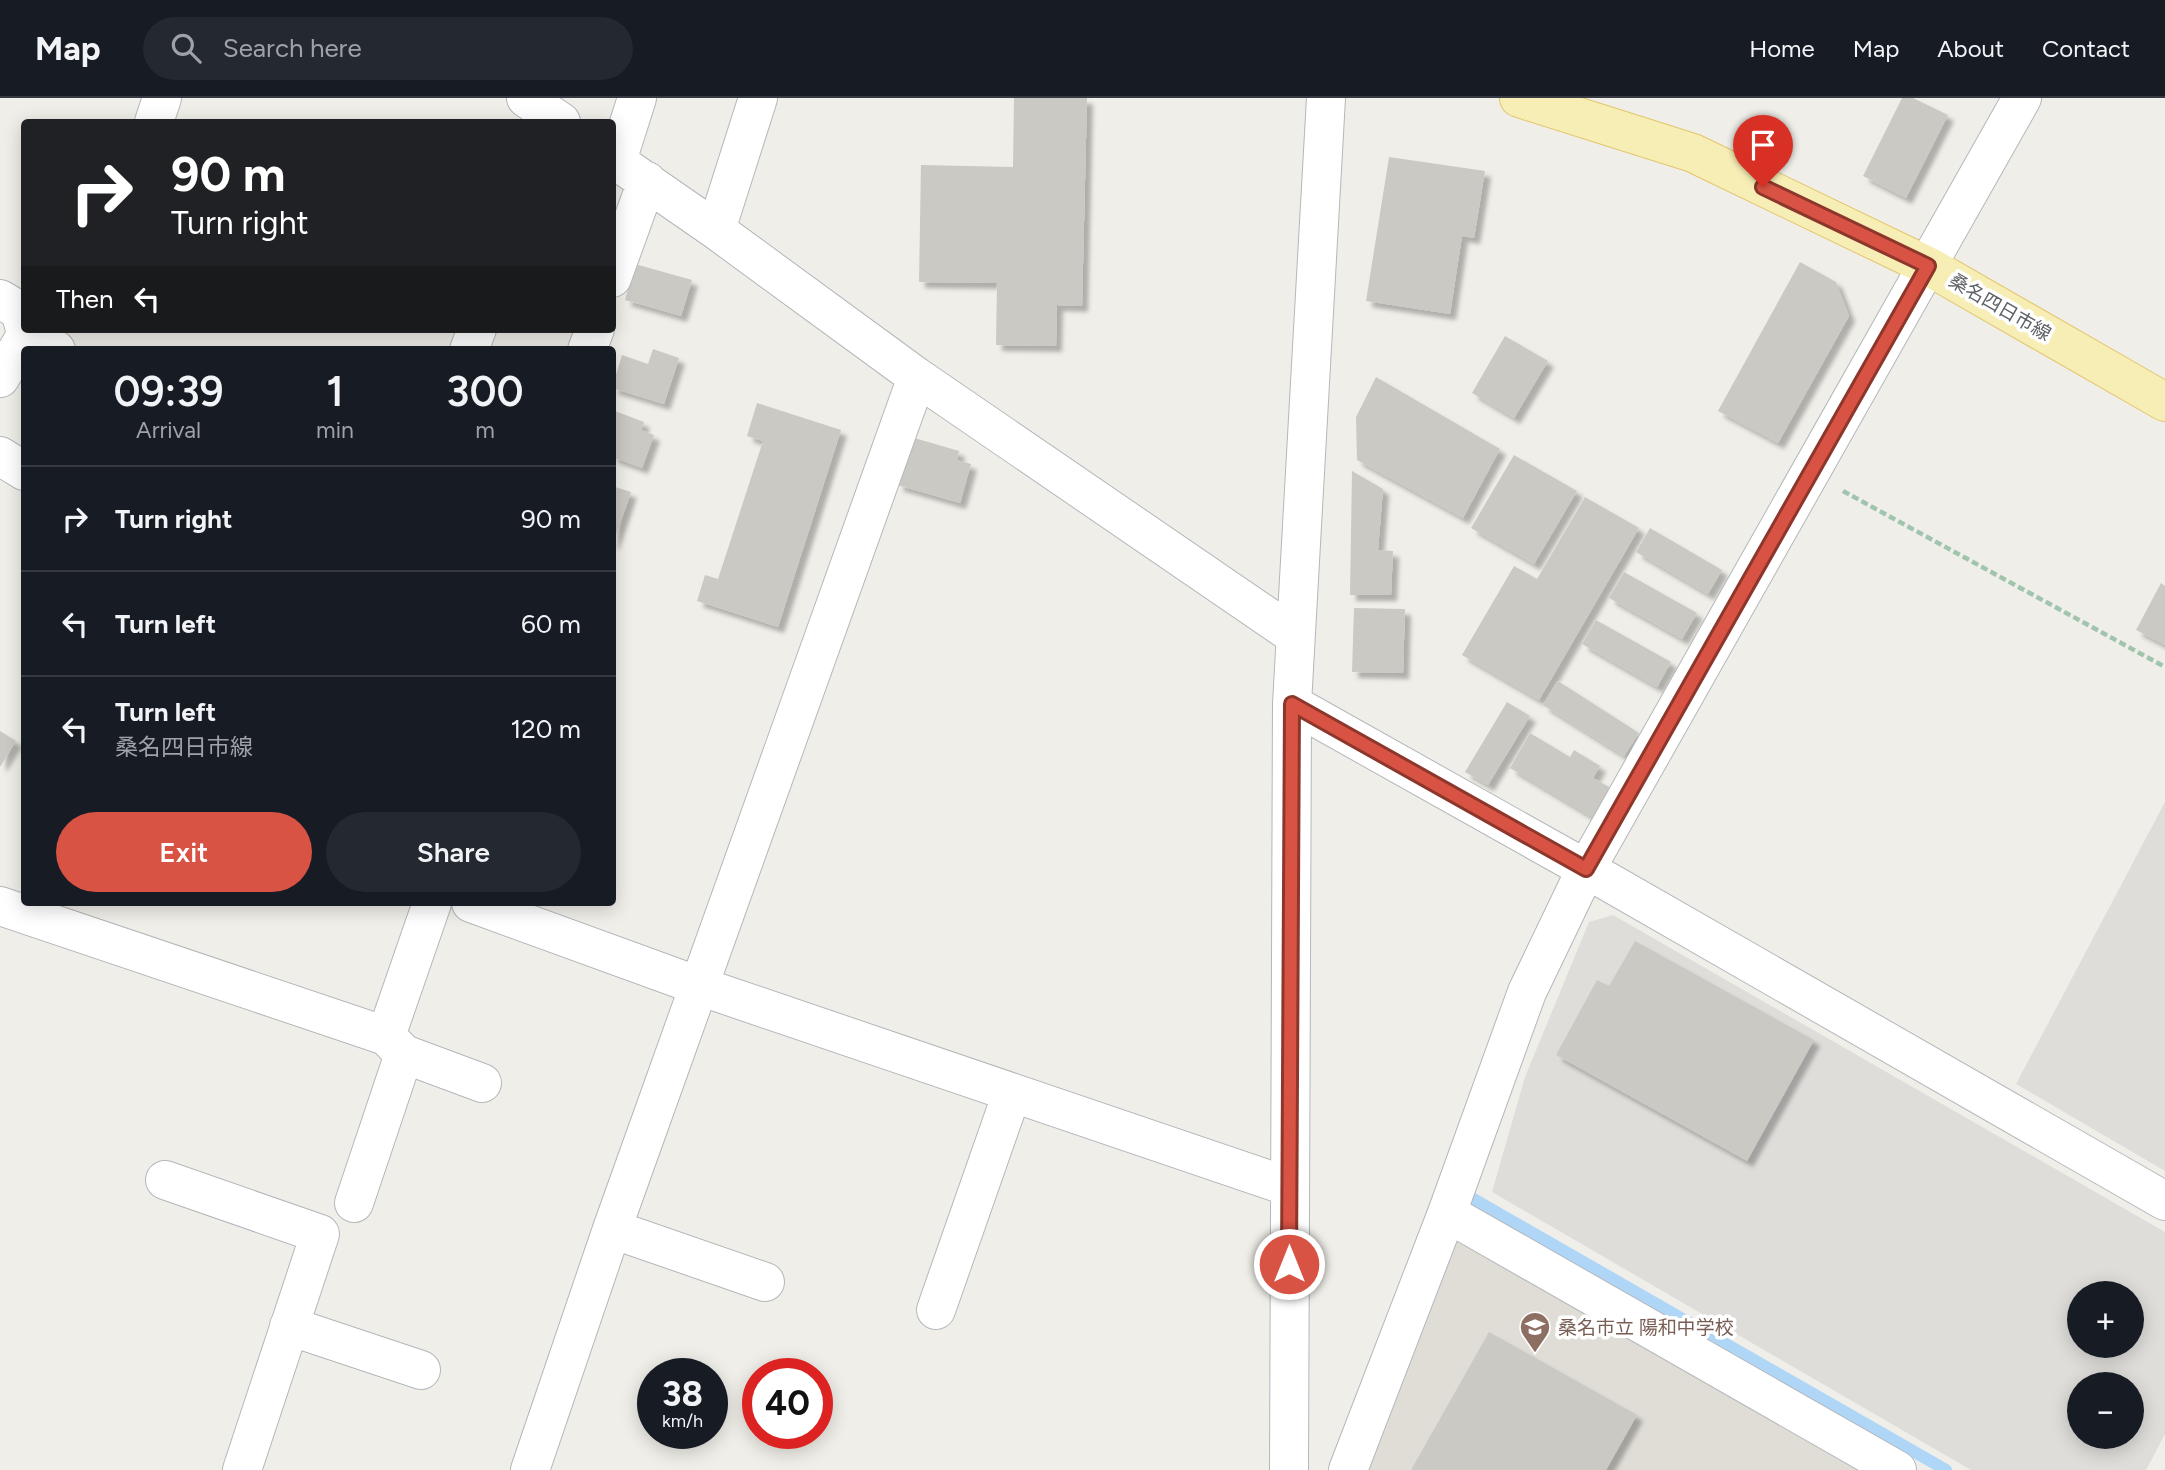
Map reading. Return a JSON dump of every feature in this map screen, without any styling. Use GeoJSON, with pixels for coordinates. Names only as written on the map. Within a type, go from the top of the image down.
{"type":"FeatureCollection","features":[{"type":"Feature","properties":{"kind":"main road","name":"桑名四日市線"},"geometry":{"type":"LineString","coordinates":[[1519,98],[1693,153],[1928,266],[2165,402]]}},
{"type":"Feature","properties":{"kind":"street"},"geometry":{"type":"LineString","coordinates":[[155,119],[162,98]]}},
{"type":"Feature","properties":{"kind":"street"},"geometry":{"type":"LineString","coordinates":[[616,244],[637,98]]}},
{"type":"Feature","properties":{"kind":"street"},"geometry":{"type":"LineString","coordinates":[[716,230],[758,98]]}},
{"type":"Feature","properties":{"kind":"street"},"geometry":{"type":"LineString","coordinates":[[1289,1470],[1292,704],[1326,98]]}},
{"type":"Feature","properties":{"kind":"street"},"geometry":{"type":"LineString","coordinates":[[1348,1470],[1447,1213],[1527,992],[1586,869],[1812,474],[2022,98]]}},
{"type":"Feature","properties":{"kind":"street"},"geometry":{"type":"LineString","coordinates":[[625,167],[917,377],[1294,635]]}},
{"type":"Feature","properties":{"kind":"street"},"geometry":{"type":"LineString","coordinates":[[0,299],[21,313]]}},
{"type":"Feature","properties":{"kind":"street"},"geometry":{"type":"LineString","coordinates":[[0,378],[21,351]]}},
{"type":"Feature","properties":{"kind":"street"},"geometry":{"type":"LineString","coordinates":[[530,1470],[612,1229],[917,377]]}},
{"type":"Feature","properties":{"kind":"street"},"geometry":{"type":"LineString","coordinates":[[0,456],[21,469]]}},
{"type":"Feature","properties":{"kind":"street"},"geometry":{"type":"LineString","coordinates":[[1292,704],[2165,1201]]}},
{"type":"Feature","properties":{"kind":"street"},"geometry":{"type":"LineString","coordinates":[[0,906],[395,1045],[482,1083]]}},
{"type":"Feature","properties":{"kind":"street"},"geometry":{"type":"LineString","coordinates":[[354,1203],[431,906]]}},
{"type":"Feature","properties":{"kind":"street"},"geometry":{"type":"LineString","coordinates":[[479,906],[699,986],[1290,1187]]}},
{"type":"Feature","properties":{"kind":"street"},"geometry":{"type":"LineString","coordinates":[[936,1310],[1012,1093]]}},
{"type":"Feature","properties":{"kind":"street"},"geometry":{"type":"LineString","coordinates":[[165,1180],[320,1234],[242,1470]]}},
{"type":"Feature","properties":{"kind":"street"},"geometry":{"type":"LineString","coordinates":[[1447,1213],[1898,1470]]}},
{"type":"Feature","properties":{"kind":"street"},"geometry":{"type":"LineString","coordinates":[[612,1229],[765,1282]]}},
{"type":"Feature","properties":{"kind":"street"},"geometry":{"type":"LineString","coordinates":[[289,1326],[421,1370]]}},
{"type":"Feature","properties":{"kind":"path"},"geometry":{"type":"LineString","coordinates":[[1812,474],[2165,667]]}},
{"type":"Feature","properties":{"kind":"shaded area"},"geometry":{"type":"Polygon","coordinates":[[[2165,802],[2165,1171],[2016,1084],[2165,802]]]}},
{"type":"Feature","properties":{"kind":"shaded area"},"geometry":{"type":"Polygon","coordinates":[[[1613,915],[2165,1232],[2165,1434],[2146,1470],[1971,1470],[1492,1192],[1525,1077],[1589,922],[1613,915]]]}},
{"type":"Feature","properties":{"kind":"shaded area","name":"桑名市立 陽和中学校"},"geometry":{"type":"Polygon","coordinates":[[[1456,1238],[1860,1470],[1366,1470],[1456,1238]]]}},
{"type":"Feature","properties":{"kind":"building"},"geometry":{"type":"Polygon","coordinates":[[[1014,98],[1087,98],[1082,306],[1057,305],[1056,346],[996,345],[997,283],[919,282],[921,165],[1013,167],[1014,98]]]}},
{"type":"Feature","properties":{"kind":"building"},"geometry":{"type":"Polygon","coordinates":[[[1902,98],[1913,98],[1948,115],[1906,198],[1863,176],[1902,98]]]}},
{"type":"Feature","properties":{"kind":"building"},"geometry":{"type":"Polygon","coordinates":[[[1389,157],[1485,171],[1474,238],[1462,236],[1450,314],[1366,301],[1389,157]]]}},
{"type":"Feature","properties":{"kind":"building"},"geometry":{"type":"Polygon","coordinates":[[[1800,262],[1836,282],[1849,316],[1778,443],[1718,411],[1800,262]]]}},
{"type":"Feature","properties":{"kind":"building"},"geometry":{"type":"Polygon","coordinates":[[[635,264],[692,280],[681,316],[625,300],[635,264]]]}},
{"type":"Feature","properties":{"kind":"building"},"geometry":{"type":"Polygon","coordinates":[[[1505,336],[1548,361],[1514,418],[1472,393],[1505,336]]]}},
{"type":"Feature","properties":{"kind":"building"},"geometry":{"type":"Polygon","coordinates":[[[653,349],[679,358],[664,404],[616,389],[616,375],[622,355],[648,364],[653,349]]]}},
{"type":"Feature","properties":{"kind":"building"},"geometry":{"type":"Polygon","coordinates":[[[1376,377],[1500,449],[1463,518],[1357,460],[1356,417],[1376,377]]]}},
{"type":"Feature","properties":{"kind":"building"},"geometry":{"type":"Polygon","coordinates":[[[757,403],[841,430],[778,627],[697,601],[705,575],[718,579],[763,441],[747,436],[757,403]]]}},
{"type":"Feature","properties":{"kind":"building"},"geometry":{"type":"Polygon","coordinates":[[[616,412],[644,422],[641,430],[654,435],[642,468],[616,458],[616,412]]]}},
{"type":"Feature","properties":{"kind":"building"},"geometry":{"type":"Polygon","coordinates":[[[911,437],[959,451],[957,460],[971,464],[960,503],[897,485],[911,437]]]}},
{"type":"Feature","properties":{"kind":"building"},"geometry":{"type":"Polygon","coordinates":[[[1514,455],[1577,491],[1534,564],[1471,528],[1514,455]]]}},
{"type":"Feature","properties":{"kind":"building"},"geometry":{"type":"Polygon","coordinates":[[[1352,471],[1383,489],[1378,550],[1393,551],[1391,595],[1350,595],[1352,471]]]}},
{"type":"Feature","properties":{"kind":"building"},"geometry":{"type":"Polygon","coordinates":[[[616,487],[631,492],[616,535],[616,487]]]}},
{"type":"Feature","properties":{"kind":"building"},"geometry":{"type":"Polygon","coordinates":[[[1585,497],[1639,528],[1539,700],[1462,655],[1514,566],[1537,579],[1585,497]]]}},
{"type":"Feature","properties":{"kind":"building"},"geometry":{"type":"Polygon","coordinates":[[[1650,528],[1722,570],[1708,594],[1636,552],[1650,528]]]}},
{"type":"Feature","properties":{"kind":"building"},"geometry":{"type":"Polygon","coordinates":[[[1624,572],[1697,613],[1682,639],[1609,598],[1624,572]]]}},
{"type":"Feature","properties":{"kind":"building"},"geometry":{"type":"Polygon","coordinates":[[[2161,583],[2165,586],[2165,645],[2136,630],[2161,583]]]}},
{"type":"Feature","properties":{"kind":"building"},"geometry":{"type":"Polygon","coordinates":[[[1354,608],[1405,609],[1403,673],[1352,672],[1354,608]]]}},
{"type":"Feature","properties":{"kind":"building"},"geometry":{"type":"Polygon","coordinates":[[[1596,620],[1671,662],[1657,687],[1582,644],[1596,620]]]}},
{"type":"Feature","properties":{"kind":"building"},"geometry":{"type":"Polygon","coordinates":[[[1558,681],[1639,733],[1624,756],[1543,705],[1558,681]]]}},
{"type":"Feature","properties":{"kind":"building"},"geometry":{"type":"Polygon","coordinates":[[[1507,702],[1530,716],[1488,785],[1465,772],[1507,702]]]}},
{"type":"Feature","properties":{"kind":"building"},"geometry":{"type":"Polygon","coordinates":[[[0,731],[16,741],[0,767],[0,731]]]}},
{"type":"Feature","properties":{"kind":"building"},"geometry":{"type":"Polygon","coordinates":[[[1530,733],[1570,757],[1574,750],[1600,766],[1593,778],[1609,787],[1592,817],[1510,768],[1530,733]]]}},
{"type":"Feature","properties":{"kind":"building"},"geometry":{"type":"Polygon","coordinates":[[[1635,941],[1814,1040],[1747,1161],[1556,1055],[1597,980],[1609,986],[1635,941]]]}},
{"type":"Feature","properties":{"kind":"building"},"geometry":{"type":"Polygon","coordinates":[[[1489,1332],[1637,1415],[1606,1470],[1411,1470],[1489,1332]]]}},
{"type":"Feature","properties":{"kind":"waterway"},"geometry":{"type":"LineString","coordinates":[[1470,1197],[1946,1470]]}},
{"type":"Feature","properties":{"kind":"place","name":"桑名市立 陽和中学校"},"geometry":{"type":"Point","coordinates":[1535,1354]}},
{"type":"Feature","properties":{"kind":"route"},"geometry":{"type":"LineString","coordinates":[[1289,1264],[1292,704],[1586,869],[1928,266],[1763,187]]}}]}
